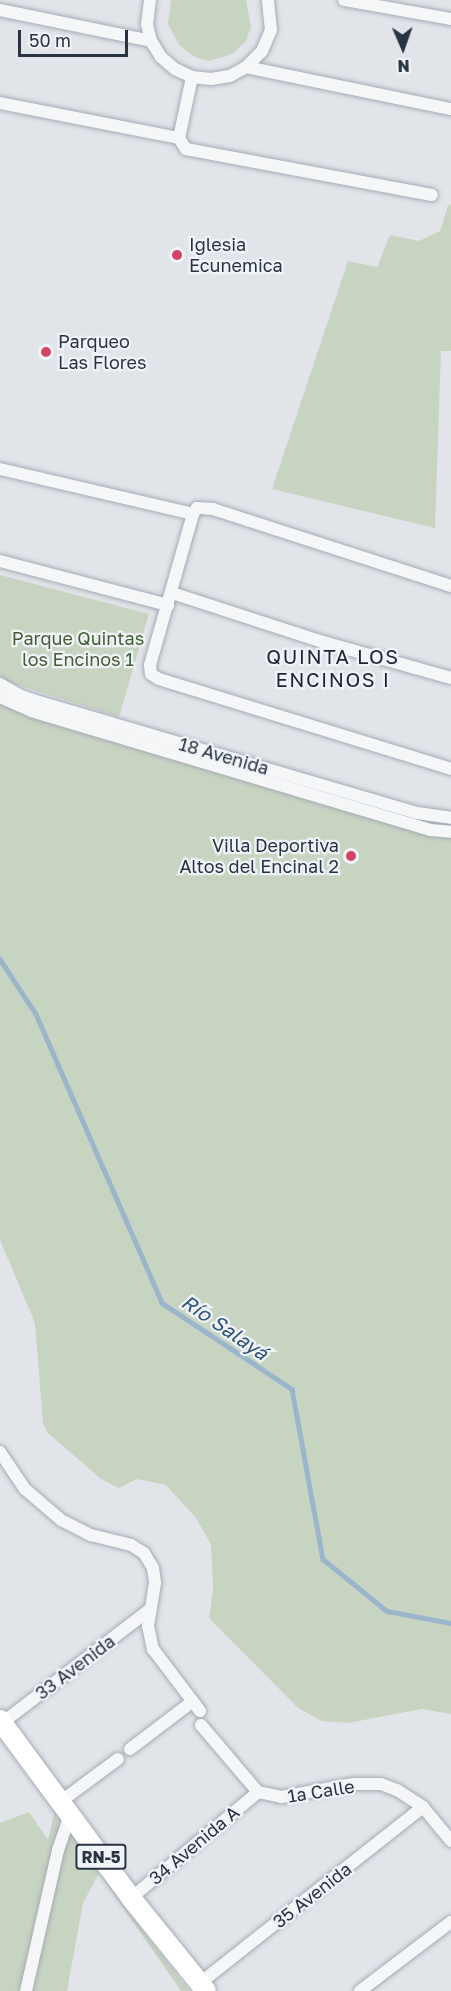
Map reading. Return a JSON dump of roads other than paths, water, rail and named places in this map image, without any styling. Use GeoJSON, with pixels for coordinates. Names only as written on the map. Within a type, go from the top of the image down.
{"type":"FeatureCollection","features":[{"type":"Feature","properties":{"kind":"main road","name":"RN-5"},"geometry":{"type":"LineString","coordinates":[[1,1722],[131,1898],[203,1987]]}},
{"type":"Feature","properties":{"kind":"street"},"geometry":{"type":"LineString","coordinates":[[150,0],[147,24],[151,41],[161,57],[175,69],[192,77],[211,79],[230,76],[246,67],[262,51],[271,30],[268,0]]}},
{"type":"Feature","properties":{"kind":"street"},"geometry":{"type":"LineString","coordinates":[[344,0],[451,19]]}},
{"type":"Feature","properties":{"kind":"street"},"geometry":{"type":"LineString","coordinates":[[0,10],[151,41]]}},
{"type":"Feature","properties":{"kind":"street"},"geometry":{"type":"LineString","coordinates":[[246,67],[451,109]]}},
{"type":"Feature","properties":{"kind":"street"},"geometry":{"type":"LineString","coordinates":[[192,77],[179,138],[186,149],[432,195]]}},
{"type":"Feature","properties":{"kind":"street"},"geometry":{"type":"LineString","coordinates":[[0,103],[179,138]]}},
{"type":"Feature","properties":{"kind":"street"},"geometry":{"type":"LineString","coordinates":[[0,469],[193,514]]}},
{"type":"Feature","properties":{"kind":"street"},"geometry":{"type":"LineString","coordinates":[[451,586],[205,506],[197,508],[193,514],[150,665],[151,674],[159,679],[451,769]]}},
{"type":"Feature","properties":{"kind":"street"},"geometry":{"type":"LineString","coordinates":[[0,561],[170,599],[451,678]]}},
{"type":"Feature","properties":{"kind":"street","name":"18 Avenida"},"geometry":{"type":"LineString","coordinates":[[0,684],[21,696],[36,701],[417,813],[451,818]]}},
{"type":"Feature","properties":{"kind":"street","name":"18 Avenida"},"geometry":{"type":"LineString","coordinates":[[0,697],[31,711],[430,830],[451,832]]}},
{"type":"Feature","properties":{"kind":"street"},"geometry":{"type":"LineString","coordinates":[[0,1452],[26,1489],[61,1520],[91,1535],[131,1545],[144,1553],[153,1568],[155,1583],[148,1626],[153,1649],[196,1707],[130,1749]]}},
{"type":"Feature","properties":{"kind":"street","name":"33 Avenida"},"geometry":{"type":"LineString","coordinates":[[1,1722],[149,1610]]}},
{"type":"Feature","properties":{"kind":"street"},"geometry":{"type":"LineString","coordinates":[[201,1725],[258,1792]]}},
{"type":"Feature","properties":{"kind":"street"},"geometry":{"type":"LineString","coordinates":[[26,1991],[65,1809],[118,1759]]}},
{"type":"Feature","properties":{"kind":"street","name":"1a Calle"},"geometry":{"type":"LineString","coordinates":[[258,1792],[281,1797],[354,1784],[381,1784],[397,1790],[423,1807],[451,1841]]}},
{"type":"Feature","properties":{"kind":"street","name":"34 Avenida A"},"geometry":{"type":"LineString","coordinates":[[131,1898],[258,1792]]}},
{"type":"Feature","properties":{"kind":"street","name":"35 Avenida"},"geometry":{"type":"LineString","coordinates":[[203,1987],[423,1807]]}},
{"type":"Feature","properties":{"kind":"street"},"geometry":{"type":"LineString","coordinates":[[360,1991],[451,1923]]}},
{"type":"Feature","properties":{"kind":"waterway","name":"Río Salayá"},"geometry":{"type":"LineString","coordinates":[[0,959],[36,1014],[162,1303],[292,1389],[323,1559],[387,1611],[451,1623]]}},
{"type":"Feature","properties":{"kind":"place","name":"Iglesia Ecunemica"},"geometry":{"type":"Point","coordinates":[177,255]}},
{"type":"Feature","properties":{"kind":"place","name":"Parqueo Las Flores"},"geometry":{"type":"Point","coordinates":[46,352]}},
{"type":"Feature","properties":{"kind":"place","name":"Villa Deportiva Altos del Encinal 2"},"geometry":{"type":"Point","coordinates":[351,856]}},
{"type":"Feature","properties":{"kind":"district","name":"QUINTA LOS ENCINOS I"},"geometry":{"type":"Point","coordinates":[333,668]}},
{"type":"Feature","properties":{"kind":"park label","name":"Parque Quintas los Encinos 1"},"geometry":{"type":"Point","coordinates":[78,649]}}]}
